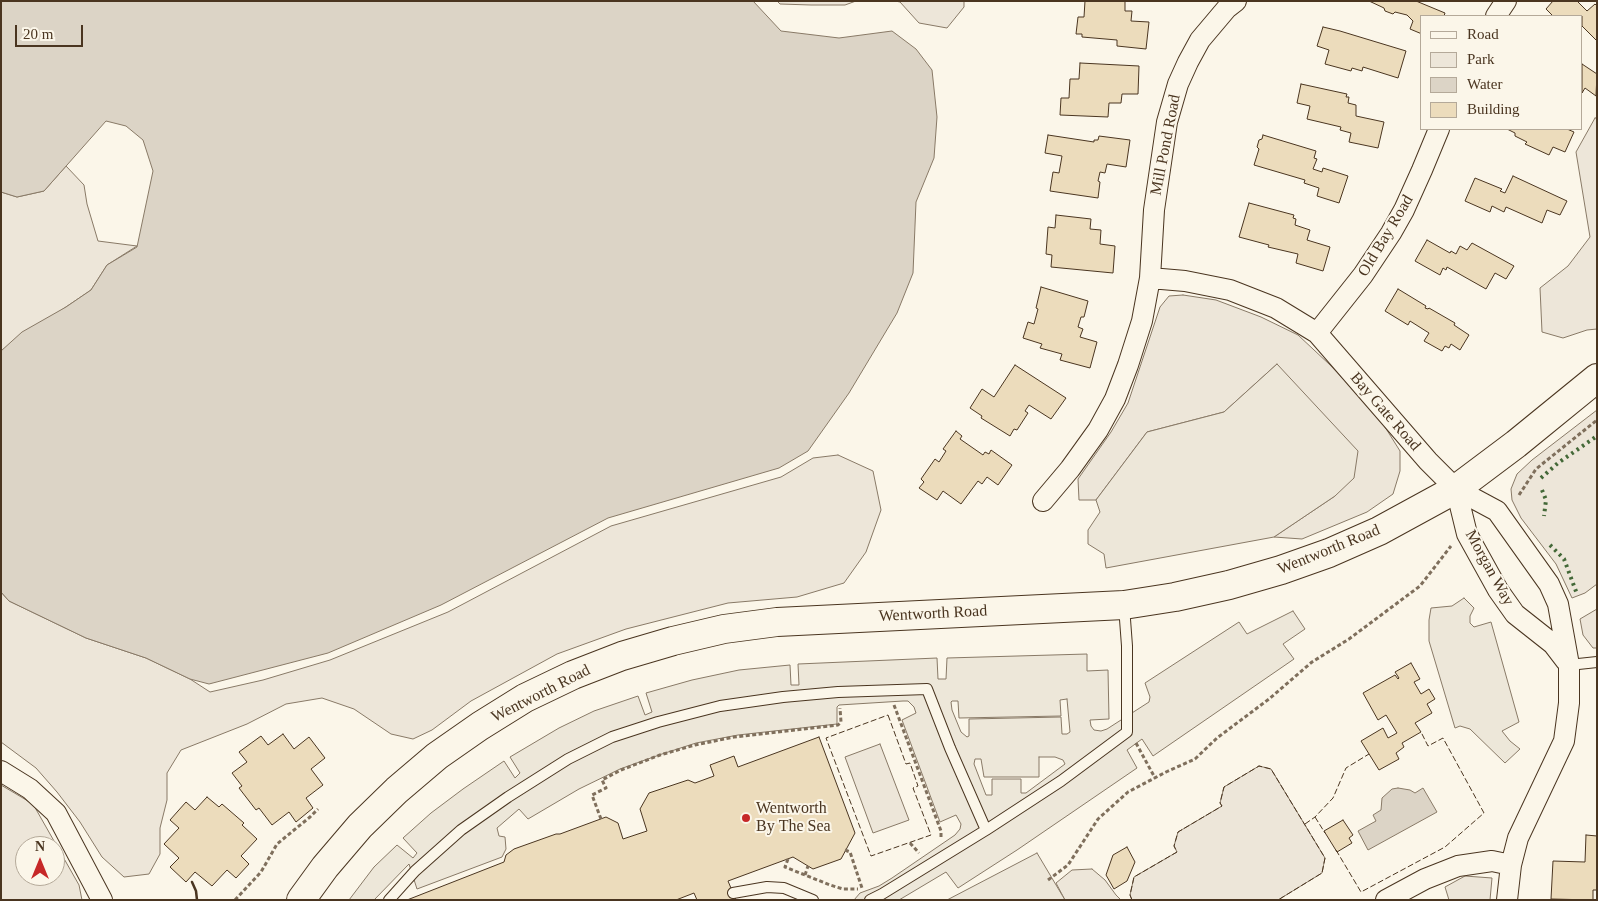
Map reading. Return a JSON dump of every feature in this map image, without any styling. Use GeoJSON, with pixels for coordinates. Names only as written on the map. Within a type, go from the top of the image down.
{"type":"FeatureCollection","features":[{"type":"Feature","properties":{"kind":"main road","name":"Wentworth Road"},"geometry":{"type":"LineString","coordinates":[[301,900],[325,867],[360,826],[397,790],[437,756],[525,698],[573,675],[622,656],[673,640],[724,629],[777,622],[1124,604],[1175,597],[1229,585],[1281,570],[1329,553],[1379,531],[1456,489],[1516,444],[1597,378]]}},
{"type":"Feature","properties":{"kind":"street","name":"Mill Pond Road"},"geometry":{"type":"LineString","coordinates":[[1043,502],[1098,430],[1115,399],[1142,321],[1150,278],[1154,210],[1161,159],[1167,122],[1178,84],[1200,40],[1227,8],[1236,1]]}},
{"type":"Feature","properties":{"kind":"street"},"geometry":{"type":"LineString","coordinates":[[1497,15],[1506,1]]}},
{"type":"Feature","properties":{"kind":"street","name":"Old Bay Road"},"geometry":{"type":"LineString","coordinates":[[1317,334],[1363,275],[1391,233],[1404,210],[1439,130]]}},
{"type":"Feature","properties":{"kind":"street"},"geometry":{"type":"LineString","coordinates":[[1150,278],[1185,281],[1230,290],[1276,308],[1317,334]]}},
{"type":"Feature","properties":{"kind":"street","name":"Bay Gate Road"},"geometry":{"type":"LineString","coordinates":[[1317,334],[1428,461],[1456,489]]}},
{"type":"Feature","properties":{"kind":"street","name":"Morgan Way"},"geometry":{"type":"LineString","coordinates":[[1456,489],[1467,534],[1498,590],[1515,614],[1554,644],[1569,665]]}},
{"type":"Feature","properties":{"kind":"street","name":"Morgan Way"},"geometry":{"type":"LineString","coordinates":[[1456,489],[1497,511],[1549,584],[1558,604],[1569,665],[1569,703],[1564,741],[1518,838],[1511,865],[1507,900]]}},
{"type":"Feature","properties":{"kind":"street"},"geometry":{"type":"LineString","coordinates":[[1,771],[30,789],[56,813],[102,900]]}},
{"type":"Feature","properties":{"kind":"street"},"geometry":{"type":"LineString","coordinates":[[1386,900],[1425,879],[1458,866],[1492,861],[1511,865]]}},
{"type":"Feature","properties":{"kind":"lane"},"geometry":{"type":"LineString","coordinates":[[867,897],[882,894],[986,830],[1060,781],[1127,732],[1124,604]]}},
{"type":"Feature","properties":{"kind":"lane"},"geometry":{"type":"LineString","coordinates":[[1569,665],[1597,662]]}},
{"type":"Feature","properties":{"kind":"lane"},"geometry":{"type":"LineString","coordinates":[[389,900],[414,872],[461,830],[508,796],[568,759],[612,736],[720,706],[783,697],[838,692],[927,689],[950,748],[986,830]]}},
{"type":"Feature","properties":{"kind":"lane"},"geometry":{"type":"LineString","coordinates":[[733,893],[768,887],[784,888],[813,900]]}},
{"type":"Feature","properties":{"kind":"path"},"geometry":{"type":"LineString","coordinates":[[1519,495],[1536,469],[1597,420]]}},
{"type":"Feature","properties":{"kind":"path"},"geometry":{"type":"LineString","coordinates":[[1048,880],[1068,866],[1098,819],[1128,792],[1195,759],[1217,738],[1269,699],[1312,662],[1349,639],[1420,586],[1452,546]]}},
{"type":"Feature","properties":{"kind":"path"},"geometry":{"type":"LineString","coordinates":[[885,704],[893,704],[941,831],[941,838],[934,844]]}},
{"type":"Feature","properties":{"kind":"path"},"geometry":{"type":"LineString","coordinates":[[601,819],[592,795],[606,788],[602,780],[621,770],[660,755],[695,745],[734,737],[838,725],[841,722],[840,708],[843,706]]}},
{"type":"Feature","properties":{"kind":"path"},"geometry":{"type":"LineString","coordinates":[[1136,743],[1155,778]]}},
{"type":"Feature","properties":{"kind":"path"},"geometry":{"type":"LineString","coordinates":[[235,900],[261,872],[277,844],[310,818],[318,808]]}},
{"type":"Feature","properties":{"kind":"path"},"geometry":{"type":"LineString","coordinates":[[910,843],[920,854]]}},
{"type":"Feature","properties":{"kind":"path"},"geometry":{"type":"LineString","coordinates":[[913,858],[927,849]]}},
{"type":"Feature","properties":{"kind":"path"},"geometry":{"type":"LineString","coordinates":[[845,850],[850,852],[867,897]]}},
{"type":"Feature","properties":{"kind":"path"},"geometry":{"type":"LineString","coordinates":[[788,860],[785,867],[830,885],[843,889],[862,888],[869,885]]}},
{"type":"Feature","properties":{"kind":"path"},"geometry":{"type":"LineString","coordinates":[[805,875],[808,866]]}},
{"type":"Feature","properties":{"kind":"green space"},"geometry":{"type":"Polygon","coordinates":[[[777,1],[856,1],[845,5],[811,5],[780,4],[777,1]]]}},
{"type":"Feature","properties":{"kind":"green space"},"geometry":{"type":"Polygon","coordinates":[[[895,1],[964,1],[964,7],[947,28],[919,23],[900,2],[895,1]]]}},
{"type":"Feature","properties":{"kind":"green space"},"geometry":{"type":"Polygon","coordinates":[[[1595,118],[1597,118],[1597,329],[1587,330],[1563,338],[1542,332],[1540,288],[1568,266],[1590,237],[1576,152],[1595,118]]]}},
{"type":"Feature","properties":{"kind":"green space"},"geometry":{"type":"Polygon","coordinates":[[[66,166],[84,185],[87,204],[98,241],[137,246],[107,265],[91,290],[1,351],[1,192],[17,197],[44,191],[66,166]]]}},
{"type":"Feature","properties":{"kind":"green space"},"geometry":{"type":"Polygon","coordinates":[[[1183,295],[1216,300],[1261,317],[1298,335],[1329,364],[1362,398],[1385,427],[1400,451],[1400,471],[1393,494],[1367,512],[1302,539],[1274,537],[1335,496],[1277,364],[1224,412],[1147,432],[1096,500],[1079,500],[1078,479],[1111,432],[1128,403],[1160,307],[1169,296],[1183,295]]]}},
{"type":"Feature","properties":{"kind":"green space"},"geometry":{"type":"Polygon","coordinates":[[[1597,410],[1597,584],[1585,593],[1572,598],[1556,564],[1521,518],[1512,500],[1511,489],[1517,474],[1532,460],[1597,410]]]}},
{"type":"Feature","properties":{"kind":"green space"},"geometry":{"type":"Polygon","coordinates":[[[838,455],[873,471],[881,510],[866,552],[844,583],[797,597],[728,603],[626,629],[557,654],[471,701],[432,730],[413,739],[391,734],[354,709],[322,698],[286,704],[247,724],[181,750],[167,773],[167,800],[160,828],[160,854],[149,874],[124,877],[102,857],[80,822],[36,768],[1,742],[1,592],[9,601],[86,638],[146,658],[190,679],[210,692],[263,680],[330,660],[448,612],[611,526],[781,477],[813,458],[838,455]]]}},
{"type":"Feature","properties":{"kind":"green space"},"geometry":{"type":"Polygon","coordinates":[[[1597,609],[1597,648],[1593,648],[1583,635],[1580,619],[1597,609]]]}},
{"type":"Feature","properties":{"kind":"green space"},"geometry":{"type":"Polygon","coordinates":[[[880,744],[909,820],[873,833],[845,757],[880,744]]]}},
{"type":"Feature","properties":{"kind":"green space"},"geometry":{"type":"Polygon","coordinates":[[[1259,766],[1271,769],[1325,858],[1322,873],[1278,900],[1132,900],[1130,895],[1134,877],[1177,852],[1174,846],[1178,832],[1222,806],[1220,803],[1224,787],[1259,766]]]}},
{"type":"Feature","properties":{"kind":"green space"},"geometry":{"type":"Polygon","coordinates":[[[1,785],[33,804],[51,836],[15,836],[15,886],[65,886],[65,860],[79,885],[82,900],[1,900],[1,785]]]}},
{"type":"Feature","properties":{"kind":"green space"},"geometry":{"type":"Polygon","coordinates":[[[1092,869],[1105,880],[1121,900],[1065,900],[1056,883],[1072,870],[1092,869]]]}},
{"type":"Feature","properties":{"kind":"green space"},"geometry":{"type":"Polygon","coordinates":[[[1465,876],[1492,878],[1490,900],[1449,900],[1445,887],[1465,876]]]}},
{"type":"Feature","properties":{"kind":"shaded area"},"geometry":{"type":"Polygon","coordinates":[[[1277,364],[1358,451],[1354,478],[1335,496],[1274,537],[1106,568],[1104,554],[1088,544],[1088,530],[1100,512],[1096,500],[1147,432],[1224,412],[1277,364]]]}},
{"type":"Feature","properties":{"kind":"shaded area"},"geometry":{"type":"Polygon","coordinates":[[[1464,598],[1474,608],[1470,616],[1470,623],[1474,627],[1491,622],[1519,722],[1502,731],[1520,749],[1505,763],[1470,729],[1460,726],[1455,728],[1429,641],[1431,608],[1452,606],[1464,598]]]}},
{"type":"Feature","properties":{"kind":"shaded area"},"geometry":{"type":"Polygon","coordinates":[[[1293,611],[1305,629],[1283,644],[1294,659],[1153,756],[1142,739],[1127,750],[1137,768],[958,888],[946,872],[899,900],[854,900],[860,893],[879,886],[892,878],[955,835],[960,829],[961,824],[956,815],[940,822],[902,720],[916,713],[914,707],[908,701],[903,701],[839,705],[837,707],[837,724],[738,735],[696,743],[620,769],[579,789],[528,819],[519,809],[497,828],[499,836],[505,837],[506,849],[502,857],[417,889],[409,864],[374,900],[349,900],[374,867],[397,845],[413,858],[417,853],[403,838],[431,813],[463,789],[504,761],[515,778],[520,773],[510,757],[559,728],[594,711],[638,696],[645,715],[652,712],[646,693],[692,680],[739,670],[790,665],[791,685],[799,685],[798,664],[937,658],[938,679],[946,679],[947,658],[1087,654],[1087,671],[1108,670],[1109,719],[1090,720],[1094,730],[1101,731],[1149,702],[1150,697],[1145,683],[1239,622],[1247,634],[1293,611]],[[1067,699],[1060,700],[1061,716],[959,718],[958,701],[951,702],[952,710],[961,732],[967,737],[969,736],[969,719],[1061,717],[1062,734],[1067,734],[1070,732],[1067,699]],[[1039,757],[1039,777],[984,777],[981,759],[975,759],[974,764],[986,795],[992,795],[992,779],[1021,779],[1021,793],[1026,793],[1065,764],[1063,760],[1055,757],[1039,757]]]}},
{"type":"Feature","properties":{"kind":"shaded area"},"geometry":{"type":"Polygon","coordinates":[[[1037,853],[1065,900],[947,900],[1037,853]]]}},
{"type":"Feature","properties":{"kind":"water"},"geometry":{"type":"Polygon","coordinates":[[[1,1],[753,1],[781,31],[839,38],[892,31],[916,49],[932,70],[937,117],[934,158],[916,202],[913,273],[897,313],[849,393],[808,451],[779,468],[608,518],[441,605],[328,653],[209,684],[190,679],[146,658],[86,638],[9,601],[1,592],[1,351],[22,332],[66,307],[91,290],[107,265],[137,247],[153,171],[143,140],[126,126],[106,121],[44,191],[17,197],[1,192],[1,1]]]}},
{"type":"Feature","properties":{"kind":"water"},"geometry":{"type":"Polygon","coordinates":[[[1398,788],[1415,793],[1423,788],[1437,812],[1368,850],[1358,831],[1376,821],[1373,815],[1381,810],[1382,798],[1392,789],[1398,788]]]}},
{"type":"Feature","properties":{"kind":"building"},"geometry":{"type":"Polygon","coordinates":[[[1085,1],[1125,1],[1125,11],[1132,11],[1131,21],[1149,22],[1146,49],[1117,46],[1117,40],[1082,37],[1082,34],[1076,34],[1078,17],[1084,17],[1085,1]]]}},
{"type":"Feature","properties":{"kind":"building"},"geometry":{"type":"Polygon","coordinates":[[[1369,1],[1416,1],[1445,13],[1444,15],[1420,15],[1420,33],[1410,29],[1413,21],[1407,15],[1395,12],[1393,14],[1385,11],[1384,8],[1369,1]]]}},
{"type":"Feature","properties":{"kind":"building"},"geometry":{"type":"Polygon","coordinates":[[[1553,1],[1577,1],[1587,11],[1595,4],[1597,6],[1597,41],[1583,27],[1583,15],[1552,15],[1546,9],[1553,1]]]}},
{"type":"Feature","properties":{"kind":"building"},"geometry":{"type":"Polygon","coordinates":[[[1323,27],[1406,51],[1398,78],[1363,67],[1362,71],[1352,68],[1351,71],[1325,64],[1329,50],[1317,46],[1323,27]]]}},
{"type":"Feature","properties":{"kind":"building"},"geometry":{"type":"Polygon","coordinates":[[[1080,63],[1139,66],[1138,94],[1122,94],[1121,103],[1109,103],[1108,117],[1060,115],[1061,98],[1069,98],[1070,79],[1079,79],[1080,63]]]}},
{"type":"Feature","properties":{"kind":"building"},"geometry":{"type":"Polygon","coordinates":[[[1583,65],[1597,74],[1596,96],[1585,88],[1583,91],[1583,65]]]}},
{"type":"Feature","properties":{"kind":"building"},"geometry":{"type":"Polygon","coordinates":[[[1301,84],[1347,94],[1346,97],[1349,97],[1348,103],[1356,105],[1356,116],[1384,122],[1378,148],[1349,142],[1351,133],[1340,130],[1341,127],[1307,119],[1310,106],[1297,103],[1301,84]]]}},
{"type":"Feature","properties":{"kind":"building"},"geometry":{"type":"Polygon","coordinates":[[[1509,130],[1569,130],[1574,132],[1565,152],[1553,147],[1549,155],[1525,144],[1527,142],[1515,136],[1515,133],[1509,130]]]}},
{"type":"Feature","properties":{"kind":"building"},"geometry":{"type":"Polygon","coordinates":[[[1048,135],[1094,142],[1094,140],[1098,140],[1099,136],[1130,140],[1126,167],[1107,164],[1105,173],[1100,172],[1098,198],[1050,191],[1053,172],[1059,173],[1062,156],[1045,153],[1048,135]]]}},
{"type":"Feature","properties":{"kind":"building"},"geometry":{"type":"Polygon","coordinates":[[[1263,135],[1316,151],[1314,158],[1317,159],[1313,169],[1322,172],[1323,168],[1348,176],[1339,203],[1317,196],[1319,188],[1304,183],[1305,180],[1254,165],[1259,149],[1257,147],[1259,140],[1262,139],[1263,135]]]}},
{"type":"Feature","properties":{"kind":"building"},"geometry":{"type":"Polygon","coordinates":[[[1513,176],[1567,201],[1560,215],[1547,210],[1542,223],[1506,207],[1504,212],[1492,206],[1490,212],[1465,201],[1475,178],[1502,189],[1500,191],[1505,193],[1513,176]]]}},
{"type":"Feature","properties":{"kind":"building"},"geometry":{"type":"Polygon","coordinates":[[[1249,203],[1294,215],[1293,218],[1296,219],[1295,225],[1310,230],[1307,240],[1330,247],[1323,271],[1296,263],[1298,254],[1268,247],[1269,245],[1239,237],[1249,203]]]}},
{"type":"Feature","properties":{"kind":"building"},"geometry":{"type":"Polygon","coordinates":[[[1056,215],[1091,219],[1090,229],[1101,230],[1100,244],[1115,246],[1113,273],[1051,267],[1052,255],[1046,254],[1048,227],[1055,228],[1056,215]]]}},
{"type":"Feature","properties":{"kind":"building"},"geometry":{"type":"Polygon","coordinates":[[[1427,240],[1450,253],[1451,251],[1456,254],[1460,246],[1467,250],[1472,243],[1514,266],[1506,279],[1495,273],[1486,289],[1447,267],[1446,270],[1443,268],[1440,275],[1415,261],[1427,240]]]}},
{"type":"Feature","properties":{"kind":"building"},"geometry":{"type":"Polygon","coordinates":[[[1041,287],[1088,301],[1084,317],[1081,317],[1078,327],[1083,329],[1080,337],[1097,342],[1090,368],[1060,360],[1062,354],[1040,348],[1042,344],[1023,338],[1028,322],[1034,324],[1041,287]]]}},
{"type":"Feature","properties":{"kind":"building"},"geometry":{"type":"Polygon","coordinates":[[[1398,289],[1426,306],[1425,308],[1429,308],[1455,323],[1454,325],[1469,335],[1460,350],[1451,344],[1449,348],[1445,346],[1442,351],[1424,341],[1429,333],[1410,321],[1408,325],[1385,311],[1398,289]]]}},
{"type":"Feature","properties":{"kind":"building"},"geometry":{"type":"Polygon","coordinates":[[[1015,365],[1066,398],[1051,419],[1029,405],[1025,411],[1028,413],[1017,430],[1014,429],[1010,436],[981,418],[982,416],[970,408],[982,389],[994,397],[1015,365]]]}},
{"type":"Feature","properties":{"kind":"building"},"geometry":{"type":"Polygon","coordinates":[[[956,431],[962,436],[960,439],[983,455],[985,452],[989,454],[991,450],[1012,465],[998,485],[987,477],[982,484],[978,481],[961,504],[943,491],[937,500],[919,488],[924,482],[921,479],[935,459],[939,462],[946,451],[943,449],[956,431]]]}},
{"type":"Feature","properties":{"kind":"building"},"geometry":{"type":"Polygon","coordinates":[[[1411,663],[1420,679],[1414,682],[1421,694],[1429,689],[1435,699],[1427,704],[1432,713],[1415,723],[1421,732],[1402,743],[1404,747],[1396,753],[1399,759],[1379,770],[1361,741],[1383,728],[1388,738],[1397,733],[1386,715],[1378,720],[1363,693],[1395,675],[1398,679],[1395,672],[1411,663]]]}},
{"type":"Feature","properties":{"kind":"building"},"geometry":{"type":"Polygon","coordinates":[[[283,734],[294,749],[309,737],[325,758],[311,769],[323,785],[306,798],[313,808],[296,822],[289,812],[272,825],[259,808],[256,810],[239,788],[242,786],[232,773],[247,762],[239,752],[261,736],[268,745],[283,734]]]}},
{"type":"Feature","properties":{"kind":"building","name":"Wentworth By The Sea"},"geometry":{"type":"Polygon","coordinates":[[[819,737],[855,833],[841,859],[813,869],[793,857],[728,881],[736,900],[697,900],[694,893],[676,900],[407,900],[504,862],[506,855],[514,849],[606,817],[618,823],[623,839],[647,831],[640,809],[649,793],[688,780],[695,783],[714,776],[710,765],[734,756],[738,767],[819,737]]]}},
{"type":"Feature","properties":{"kind":"building"},"geometry":{"type":"Polygon","coordinates":[[[207,797],[219,807],[222,804],[244,823],[242,825],[257,839],[241,856],[249,864],[236,878],[227,870],[212,886],[195,872],[186,882],[170,867],[179,858],[164,844],[179,828],[170,820],[186,802],[195,810],[207,797]]]}},
{"type":"Feature","properties":{"kind":"building"},"geometry":{"type":"Polygon","coordinates":[[[1343,820],[1353,835],[1349,838],[1352,843],[1337,852],[1324,831],[1343,820]]]}},
{"type":"Feature","properties":{"kind":"building"},"geometry":{"type":"Polygon","coordinates":[[[1586,835],[1597,836],[1597,890],[1593,890],[1593,900],[1551,899],[1553,861],[1585,862],[1586,835]]]}},
{"type":"Feature","properties":{"kind":"building"},"geometry":{"type":"Polygon","coordinates":[[[1127,847],[1135,862],[1127,881],[1114,889],[1106,875],[1113,855],[1127,847]]]}},
{"type":"Feature","properties":{"kind":"hedge"},"geometry":{"type":"LineString","coordinates":[[1541,478],[1558,463],[1597,436]]}},
{"type":"Feature","properties":{"kind":"hedge"},"geometry":{"type":"LineString","coordinates":[[1542,490],[1546,500],[1544,516]]}},
{"type":"Feature","properties":{"kind":"hedge"},"geometry":{"type":"LineString","coordinates":[[1550,545],[1564,559],[1577,594]]}},
{"type":"Feature","properties":{"kind":"fence"},"geometry":{"type":"LineString","coordinates":[[888,715],[906,764],[910,763],[918,786],[913,788],[931,835],[871,856],[826,738],[888,715]]}},
{"type":"Feature","properties":{"kind":"fence"},"geometry":{"type":"LineString","coordinates":[[1336,850],[1361,892],[1445,847],[1484,813],[1443,738],[1428,746],[1421,732]]}},
{"type":"Feature","properties":{"kind":"fence"},"geometry":{"type":"LineString","coordinates":[[1305,824],[1315,817],[1333,798],[1346,768],[1369,754]]}},
{"type":"Feature","properties":{"kind":"fence"},"geometry":{"type":"LineString","coordinates":[[1132,900],[1130,895],[1134,877],[1177,852],[1174,846],[1178,832],[1222,806],[1220,803],[1224,787],[1259,766],[1271,769],[1325,858],[1322,873],[1278,900]]}},
{"type":"Feature","properties":{"kind":"fence"},"geometry":{"type":"LineString","coordinates":[[1315,817],[1325,833]]}},
{"type":"Feature","properties":{"kind":"wall"},"geometry":{"type":"LineString","coordinates":[[192,882],[197,900]]}},
{"type":"Feature","properties":{"kind":"place","name":"Wentworth By The Sea"},"geometry":{"type":"Point","coordinates":[746,818]}}]}
